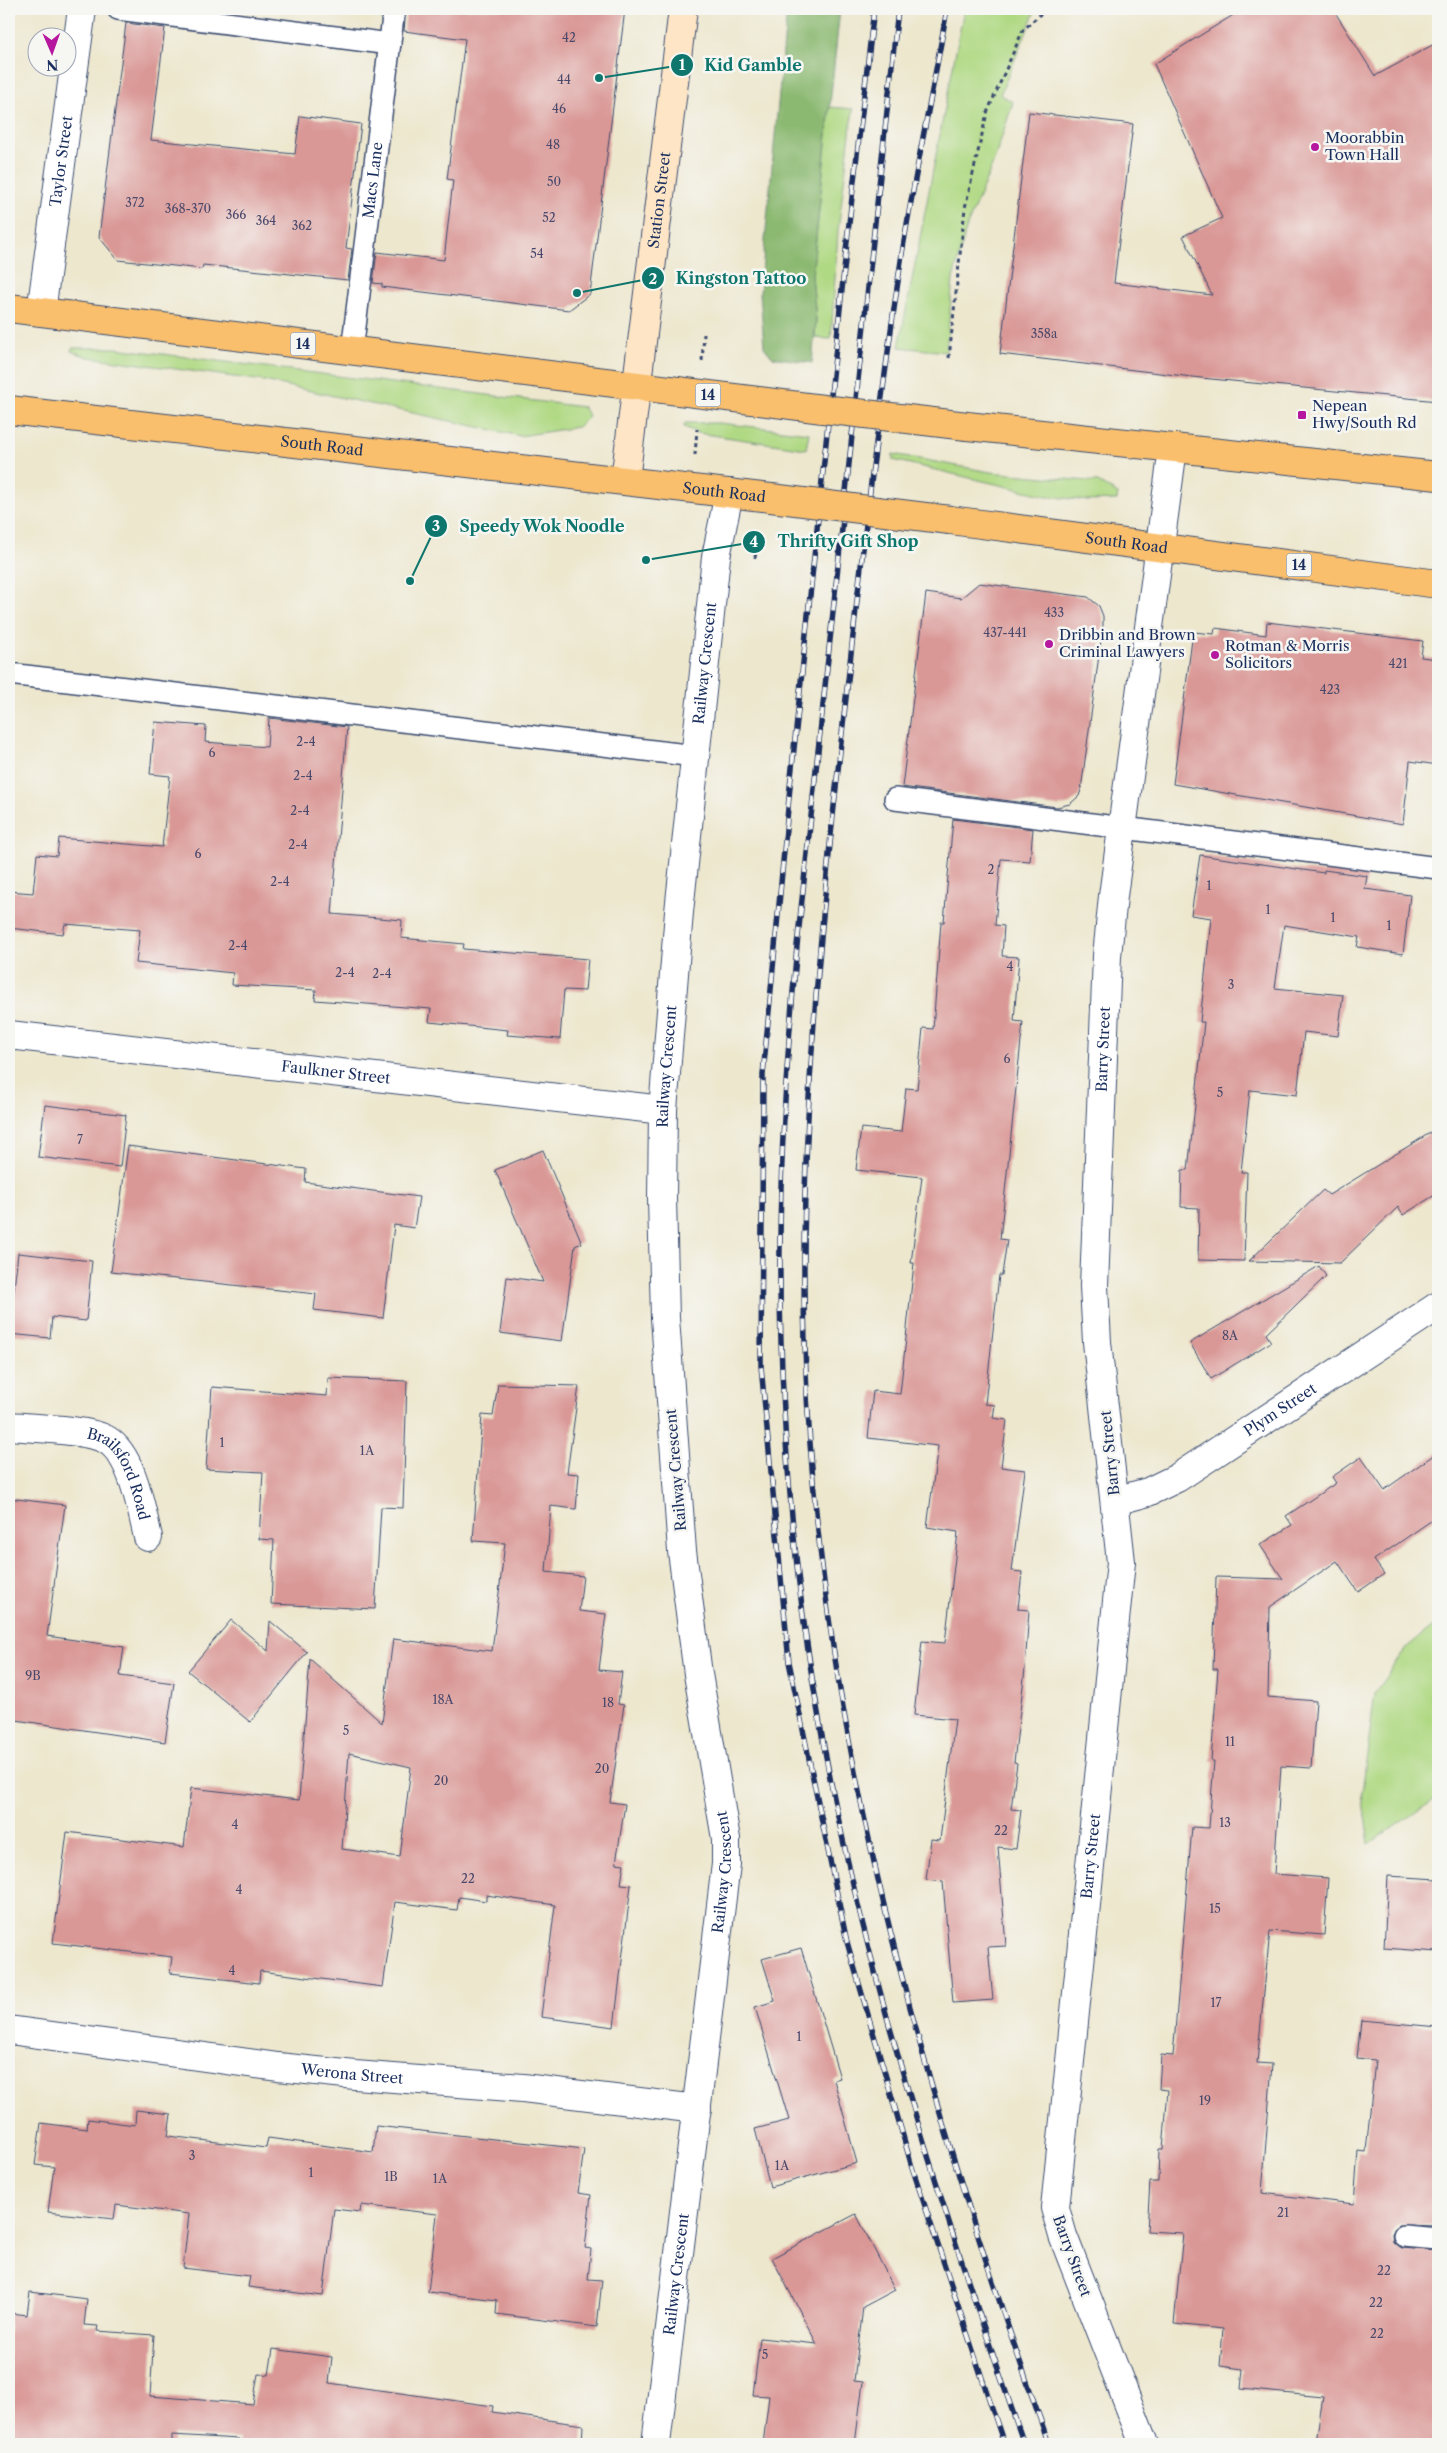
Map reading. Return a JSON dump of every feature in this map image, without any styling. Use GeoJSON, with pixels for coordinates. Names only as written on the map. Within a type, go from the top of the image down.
{"type":"FeatureCollection","features":[{"type":"Feature","properties":{"kind":"highway","name":"14"},"geometry":{"type":"LineString","coordinates":[[9,308],[968,426],[1438,476]]}},
{"type":"Feature","properties":{"kind":"highway","name":"South Road"},"geometry":{"type":"LineString","coordinates":[[9,410],[626,480],[1160,546],[1438,584]]}},
{"type":"Feature","properties":{"kind":"main road","name":"Station Street"},"geometry":{"type":"LineString","coordinates":[[626,480],[683,9]]}},
{"type":"Feature","properties":{"kind":"street","name":"Taylor Street"},"geometry":{"type":"LineString","coordinates":[[41,312],[82,9]]}},
{"type":"Feature","properties":{"kind":"street","name":"Barry Street"},"geometry":{"type":"LineString","coordinates":[[1144,2444],[1063,2236],[1055,2208],[1121,1562],[1097,1342],[1094,1286],[1107,956],[1122,827],[1173,448]]}},
{"type":"Feature","properties":{"kind":"street","name":"Railway Crescent"},"geometry":{"type":"LineString","coordinates":[[656,2444],[726,1864],[726,1839],[698,1674],[682,1551],[665,1318],[662,1198],[663,1110],[678,921],[716,557],[729,493]]}},
{"type":"Feature","properties":{"kind":"street","name":"Faulkner Street"},"geometry":{"type":"LineString","coordinates":[[9,1035],[663,1110]]}},
{"type":"Feature","properties":{"kind":"street","name":"Plym Street"},"geometry":{"type":"LineString","coordinates":[[1115,1501],[1148,1492],[1178,1478],[1438,1306]]}},
{"type":"Feature","properties":{"kind":"street","name":"Brailsford Road"},"geometry":{"type":"LineString","coordinates":[[9,1426],[92,1435],[107,1440],[119,1452],[129,1469],[137,1490],[148,1537]]}},
{"type":"Feature","properties":{"kind":"street","name":"Werona Street"},"geometry":{"type":"LineString","coordinates":[[9,2030],[278,2067],[523,2088],[697,2109]]}},
{"type":"Feature","properties":{"kind":"lane"},"geometry":{"type":"LineString","coordinates":[[118,9],[390,44]]}},
{"type":"Feature","properties":{"kind":"lane","name":"Macs Lane"},"geometry":{"type":"LineString","coordinates":[[352,351],[394,9]]}},
{"type":"Feature","properties":{"kind":"lane"},"geometry":{"type":"LineString","coordinates":[[9,674],[695,756]]}},
{"type":"Feature","properties":{"kind":"lane"},"geometry":{"type":"LineString","coordinates":[[895,799],[1438,868]]}},
{"type":"Feature","properties":{"kind":"lane"},"geometry":{"type":"LineString","coordinates":[[1404,2236],[1438,2239]]}},
{"type":"Feature","properties":{"kind":"path"},"geometry":{"type":"LineString","coordinates":[[949,358],[965,208],[987,113],[1023,30],[1046,9]]}},
{"type":"Feature","properties":{"kind":"green space"},"geometry":{"type":"Polygon","coordinates":[[[787,9],[840,9],[812,276],[816,320],[812,363],[772,357],[764,347],[760,293],[787,9]]]}},
{"type":"Feature","properties":{"kind":"green space"},"geometry":{"type":"Polygon","coordinates":[[[964,9],[1036,9],[1000,95],[1013,102],[994,161],[967,226],[953,279],[946,352],[899,347],[964,9]]]}},
{"type":"Feature","properties":{"kind":"green space"},"geometry":{"type":"Polygon","coordinates":[[[830,107],[853,109],[838,231],[831,339],[815,338],[816,320],[812,276],[830,107]]]}},
{"type":"Feature","properties":{"kind":"green space"},"geometry":{"type":"Polygon","coordinates":[[[72,348],[115,348],[583,407],[589,416],[578,427],[520,436],[264,381],[88,357],[71,351],[72,348]]]}},
{"type":"Feature","properties":{"kind":"green space"},"geometry":{"type":"Polygon","coordinates":[[[685,423],[719,423],[809,433],[806,449],[698,433],[684,427],[685,423]]]}},
{"type":"Feature","properties":{"kind":"green space"},"geometry":{"type":"Polygon","coordinates":[[[893,454],[990,472],[1098,482],[1118,494],[1117,500],[1088,501],[1047,496],[893,460],[893,454]]]}},
{"type":"Feature","properties":{"kind":"green space"},"geometry":{"type":"Polygon","coordinates":[[[1438,1622],[1438,1797],[1369,1844],[1362,1793],[1375,1692],[1407,1647],[1438,1622]]]}},
{"type":"Feature","properties":{"kind":"building"},"geometry":{"type":"Polygon","coordinates":[[[406,9],[625,9],[590,294],[569,310],[382,287],[382,284],[373,283],[377,252],[444,260],[453,180],[447,179],[465,39],[404,31],[406,9]]]}},
{"type":"Feature","properties":{"kind":"building","name":"Moorabbin Town Hall"},"geometry":{"type":"Polygon","coordinates":[[[1243,9],[1333,9],[1375,76],[1438,42],[1438,401],[1201,378],[1000,354],[1029,112],[1133,124],[1114,283],[1212,295],[1183,236],[1222,218],[1154,64],[1243,9]]]}},
{"type":"Feature","properties":{"kind":"building"},"geometry":{"type":"Polygon","coordinates":[[[126,23],[165,28],[151,140],[295,154],[300,116],[361,124],[346,248],[352,249],[348,280],[203,265],[202,269],[118,260],[99,237],[126,23]]]}},
{"type":"Feature","properties":{"kind":"building"},"geometry":{"type":"Polygon","coordinates":[[[979,583],[1088,597],[1099,606],[1103,616],[1103,625],[1081,790],[1079,796],[1070,804],[1057,807],[902,787],[926,593],[961,598],[979,583]]]}},
{"type":"Feature","properties":{"kind":"building"},"geometry":{"type":"Polygon","coordinates":[[[1267,622],[1423,641],[1421,657],[1438,659],[1438,765],[1410,761],[1403,824],[1173,784],[1193,632],[1214,634],[1215,628],[1266,635],[1267,622]]]}},
{"type":"Feature","properties":{"kind":"building"},"geometry":{"type":"Polygon","coordinates":[[[269,718],[347,727],[332,914],[402,920],[401,938],[464,944],[463,949],[588,959],[585,991],[564,990],[560,1039],[507,1035],[508,1030],[429,1022],[431,1009],[315,1000],[316,990],[232,985],[233,973],[136,963],[140,930],[65,924],[63,934],[9,928],[9,891],[33,893],[37,854],[57,856],[59,838],[162,847],[170,776],[150,774],[155,722],[206,726],[205,742],[267,747],[269,718]]]}},
{"type":"Feature","properties":{"kind":"building"},"geometry":{"type":"Polygon","coordinates":[[[953,819],[1033,829],[1030,861],[1001,859],[995,925],[1004,926],[1002,956],[1019,957],[1014,1021],[1023,1022],[1000,1239],[1007,1240],[1002,1275],[999,1275],[985,1404],[995,1405],[993,1418],[1007,1420],[1001,1467],[1025,1470],[1012,1571],[1022,1572],[1018,1609],[1029,1610],[1025,1669],[1014,1762],[1017,1763],[1011,1809],[1021,1810],[1016,1849],[998,1847],[1006,1946],[988,1947],[993,2000],[953,2003],[943,1882],[926,1880],[931,1839],[940,1840],[955,1719],[914,1715],[922,1641],[945,1643],[958,1532],[927,1527],[938,1446],[868,1438],[873,1391],[900,1394],[914,1263],[911,1263],[922,1177],[856,1170],[861,1128],[901,1132],[906,1088],[917,1089],[923,1028],[933,1029],[941,922],[944,922],[953,819]]]}},
{"type":"Feature","properties":{"kind":"building"},"geometry":{"type":"Polygon","coordinates":[[[1200,855],[1324,873],[1324,870],[1367,876],[1365,889],[1410,895],[1403,954],[1357,947],[1359,937],[1284,925],[1275,988],[1343,995],[1338,1036],[1304,1032],[1297,1095],[1250,1090],[1241,1172],[1247,1172],[1244,1261],[1198,1260],[1199,1208],[1181,1207],[1182,1170],[1188,1170],[1204,1022],[1200,1022],[1211,918],[1191,915],[1200,855]]]}},
{"type":"Feature","properties":{"kind":"building"},"geometry":{"type":"Polygon","coordinates":[[[45,1105],[126,1115],[120,1167],[38,1157],[45,1105]]]}},
{"type":"Feature","properties":{"kind":"building"},"geometry":{"type":"Polygon","coordinates":[[[1438,1128],[1438,1193],[1403,1215],[1398,1207],[1340,1263],[1249,1261],[1323,1190],[1329,1195],[1438,1128]]]}},
{"type":"Feature","properties":{"kind":"building"},"geometry":{"type":"Polygon","coordinates":[[[128,1146],[306,1169],[305,1182],[419,1197],[414,1228],[394,1225],[383,1318],[314,1310],[316,1294],[111,1272],[128,1146]]]}},
{"type":"Feature","properties":{"kind":"building"},"geometry":{"type":"Polygon","coordinates":[[[543,1150],[582,1243],[575,1246],[562,1341],[500,1333],[507,1277],[543,1282],[495,1170],[543,1150]]]}},
{"type":"Feature","properties":{"kind":"building"},"geometry":{"type":"Polygon","coordinates":[[[18,1253],[92,1261],[86,1321],[52,1317],[50,1338],[9,1334],[18,1253]]]}},
{"type":"Feature","properties":{"kind":"building"},"geometry":{"type":"Polygon","coordinates":[[[1319,1266],[1326,1276],[1266,1334],[1271,1342],[1211,1379],[1190,1343],[1319,1266]]]}},
{"type":"Feature","properties":{"kind":"building"},"geometry":{"type":"Polygon","coordinates":[[[328,1378],[407,1381],[403,1508],[381,1507],[375,1609],[271,1604],[274,1540],[259,1539],[263,1472],[206,1469],[212,1387],[327,1396],[328,1378]]]}},
{"type":"Feature","properties":{"kind":"building"},"geometry":{"type":"Polygon","coordinates":[[[498,1384],[579,1386],[567,1473],[579,1474],[576,1509],[551,1506],[546,1572],[583,1576],[579,1611],[606,1614],[599,1670],[622,1672],[618,1704],[624,1705],[610,1802],[625,1804],[616,1863],[624,1864],[621,1884],[631,1885],[614,2027],[541,2017],[555,1905],[486,1895],[486,1901],[459,1897],[457,1910],[395,1902],[383,1987],[260,1971],[259,1983],[170,1973],[172,1957],[53,1943],[67,1832],[184,1847],[191,1788],[299,1800],[310,1659],[382,1723],[393,1639],[492,1651],[505,1543],[473,1541],[482,1415],[493,1416],[498,1384]],[[349,1753],[342,1849],[400,1857],[411,1767],[349,1753]]]}},
{"type":"Feature","properties":{"kind":"building"},"geometry":{"type":"Polygon","coordinates":[[[1438,1452],[1438,1516],[1374,1560],[1384,1574],[1358,1592],[1337,1561],[1270,1607],[1268,1697],[1316,1701],[1311,1768],[1281,1766],[1274,1874],[1328,1878],[1324,1935],[1270,1931],[1257,2063],[1272,2064],[1262,2193],[1354,2204],[1358,2151],[1366,2152],[1375,2060],[1357,2058],[1361,2020],[1438,2027],[1438,2226],[1399,2225],[1394,2229],[1392,2235],[1393,2242],[1402,2248],[1438,2251],[1438,2444],[1338,2444],[1316,2441],[1323,2397],[1241,2389],[1243,2369],[1220,2366],[1223,2329],[1174,2324],[1183,2233],[1147,2231],[1150,2182],[1158,2182],[1159,2149],[1163,2149],[1168,2090],[1159,2089],[1161,2055],[1173,2056],[1192,1827],[1209,1828],[1214,1761],[1211,1761],[1218,1669],[1213,1669],[1216,1577],[1283,1579],[1260,1545],[1292,1525],[1286,1516],[1336,1483],[1332,1477],[1361,1457],[1384,1490],[1438,1452]]]}},
{"type":"Feature","properties":{"kind":"building"},"geometry":{"type":"Polygon","coordinates":[[[9,1498],[65,1505],[47,1636],[124,1647],[120,1676],[174,1683],[165,1742],[9,1719],[9,1498]]]}},
{"type":"Feature","properties":{"kind":"building"},"geometry":{"type":"Polygon","coordinates":[[[231,1620],[268,1651],[270,1621],[307,1652],[250,1722],[188,1671],[231,1620]]]}},
{"type":"Feature","properties":{"kind":"building"},"geometry":{"type":"Polygon","coordinates":[[[1388,1876],[1438,1879],[1438,1952],[1384,1948],[1388,1876]]]}},
{"type":"Feature","properties":{"kind":"building"},"geometry":{"type":"Polygon","coordinates":[[[801,1948],[840,2078],[834,2080],[857,2163],[770,2187],[755,2129],[789,2120],[755,2007],[775,2001],[762,1959],[801,1948]]]}},
{"type":"Feature","properties":{"kind":"building"},"geometry":{"type":"Polygon","coordinates":[[[136,2110],[171,2114],[168,2136],[266,2148],[268,2138],[373,2152],[376,2126],[584,2149],[578,2193],[591,2195],[585,2248],[591,2249],[588,2279],[602,2280],[597,2327],[496,2314],[497,2300],[428,2292],[437,2214],[361,2205],[360,2212],[334,2209],[323,2296],[248,2287],[250,2276],[183,2268],[189,2214],[116,2205],[114,2219],[48,2212],[54,2167],[35,2165],[41,2123],[87,2129],[88,2119],[135,2125],[136,2110]]]}},
{"type":"Feature","properties":{"kind":"building"},"geometry":{"type":"Polygon","coordinates":[[[856,2214],[895,2290],[863,2307],[854,2381],[863,2382],[855,2444],[763,2444],[769,2396],[753,2395],[760,2338],[817,2344],[772,2258],[856,2214]]]}},
{"type":"Feature","properties":{"kind":"building"},"geometry":{"type":"Polygon","coordinates":[[[30,2292],[87,2299],[84,2325],[98,2326],[97,2331],[154,2335],[150,2396],[253,2404],[258,2374],[269,2375],[273,2349],[332,2357],[329,2383],[493,2406],[492,2412],[583,2425],[582,2444],[239,2444],[239,2439],[172,2435],[172,2444],[9,2444],[9,2313],[27,2315],[30,2292]]]}},
{"type":"Feature","properties":{"kind":"railway"},"geometry":{"type":"LineString","coordinates":[[874,9],[848,232],[790,787],[763,1075],[761,1366],[789,1662],[847,1942],[912,2167],[1004,2444]]}},
{"type":"Feature","properties":{"kind":"railway"},"geometry":{"type":"LineString","coordinates":[[898,9],[793,987],[784,1111],[781,1193],[780,1313],[783,1388],[794,1538],[813,1686],[834,1797],[858,1907],[918,2124],[987,2338],[1024,2444]]}},
{"type":"Feature","properties":{"kind":"railway"},"geometry":{"type":"LineString","coordinates":[[947,9],[907,223],[892,322],[866,525],[835,797],[819,958],[808,1119],[804,1281],[806,1362],[810,1443],[823,1572],[842,1699],[866,1826],[895,1951],[929,2076],[1006,2322],[1049,2444]]}},
{"type":"Feature","properties":{"kind":"place","name":"Kid Gamble"},"geometry":{"type":"Point","coordinates":[599,78]}},
{"type":"Feature","properties":{"kind":"place","name":"Moorabbin Town Hall"},"geometry":{"type":"Point","coordinates":[1315,147]}},
{"type":"Feature","properties":{"kind":"place","name":"Kingston Tattoo"},"geometry":{"type":"Point","coordinates":[577,293]}},
{"type":"Feature","properties":{"kind":"place","name":"Nepean Hwy/South Rd"},"geometry":{"type":"Point","coordinates":[1302,415]}},
{"type":"Feature","properties":{"kind":"place","name":"Thrifty Gift Shop"},"geometry":{"type":"Point","coordinates":[646,560]}},
{"type":"Feature","properties":{"kind":"place","name":"Speedy Wok Noodle"},"geometry":{"type":"Point","coordinates":[410,581]}},
{"type":"Feature","properties":{"kind":"place","name":"Dribbin and Brown Criminal Lawyers"},"geometry":{"type":"Point","coordinates":[1049,644]}},
{"type":"Feature","properties":{"kind":"place","name":"Rotman & Morris Solicitors"},"geometry":{"type":"Point","coordinates":[1215,655]}}]}
